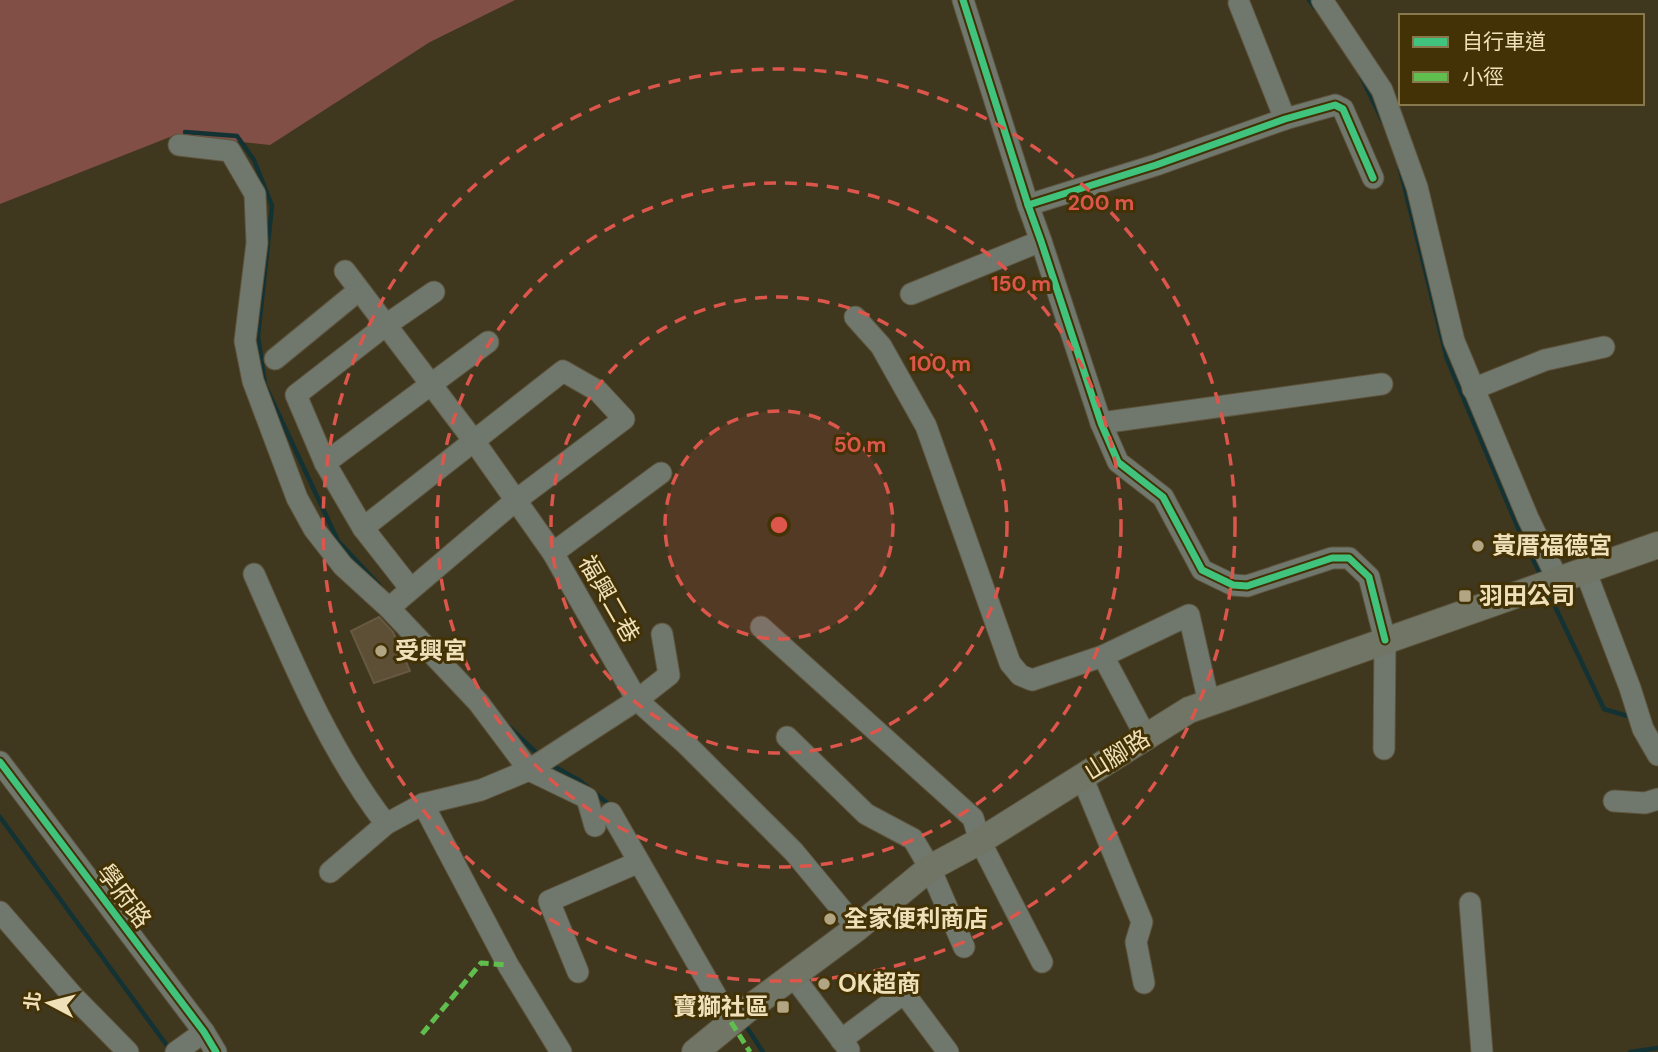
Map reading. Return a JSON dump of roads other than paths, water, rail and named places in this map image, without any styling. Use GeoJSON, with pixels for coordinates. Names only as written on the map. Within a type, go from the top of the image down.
{"type":"FeatureCollection","features":[{"type":"Feature","properties":{"kind":"main road","name":"山腳路"},"geometry":{"type":"LineString","coordinates":[[695,1052],[857,928],[930,868],[980,841],[1189,710],[1658,545]]}},
{"type":"Feature","properties":{"kind":"street"},"geometry":{"type":"LineString","coordinates":[[963,0],[1101,424],[1118,462],[1163,497],[1202,570],[1233,585],[1247,586],[1332,558],[1349,558],[1369,577],[1385,640],[1384,749]]}},
{"type":"Feature","properties":{"kind":"street"},"geometry":{"type":"LineString","coordinates":[[1322,0],[1382,90],[1417,187],[1454,341],[1546,585]]}},
{"type":"Feature","properties":{"kind":"street"},"geometry":{"type":"LineString","coordinates":[[1239,3],[1285,119]]}},
{"type":"Feature","properties":{"kind":"street"},"geometry":{"type":"LineString","coordinates":[[1028,205],[1156,165],[1285,119],[1335,105],[1343,109],[1373,178]]}},
{"type":"Feature","properties":{"kind":"street"},"geometry":{"type":"LineString","coordinates":[[179,145],[230,151],[255,194],[257,243],[245,341],[253,381],[297,498],[314,529],[343,566],[389,608],[478,702],[529,769],[587,799],[639,862],[740,1016]]}},
{"type":"Feature","properties":{"kind":"street"},"geometry":{"type":"LineString","coordinates":[[911,294],[1041,241]]}},
{"type":"Feature","properties":{"kind":"street","name":"福興二巷"},"geometry":{"type":"LineString","coordinates":[[345,271],[474,441],[553,554],[638,700],[794,852],[857,928]]}},
{"type":"Feature","properties":{"kind":"street"},"geometry":{"type":"LineString","coordinates":[[275,359],[358,291]]}},
{"type":"Feature","properties":{"kind":"street"},"geometry":{"type":"LineString","coordinates":[[410,588],[363,528],[325,463],[296,395],[386,325],[434,292]]}},
{"type":"Feature","properties":{"kind":"street"},"geometry":{"type":"LineString","coordinates":[[855,317],[881,346],[926,426],[1010,663],[1020,675],[1031,680],[1103,656],[1189,615],[1209,703]]}},
{"type":"Feature","properties":{"kind":"street"},"geometry":{"type":"LineString","coordinates":[[325,463],[488,342]]}},
{"type":"Feature","properties":{"kind":"street"},"geometry":{"type":"LineString","coordinates":[[1473,389],[1545,360],[1604,348]]}},
{"type":"Feature","properties":{"kind":"street"},"geometry":{"type":"LineString","coordinates":[[363,528],[563,371],[598,391],[624,419],[515,501],[389,608]]}},
{"type":"Feature","properties":{"kind":"street"},"geometry":{"type":"LineString","coordinates":[[1101,424],[1381,384]]}},
{"type":"Feature","properties":{"kind":"street"},"geometry":{"type":"LineString","coordinates":[[553,554],[661,473]]}},
{"type":"Feature","properties":{"kind":"street"},"geometry":{"type":"LineString","coordinates":[[1585,570],[1643,729],[1658,755]]}},
{"type":"Feature","properties":{"kind":"street"},"geometry":{"type":"LineString","coordinates":[[254,574],[304,686],[367,800],[386,824]]}},
{"type":"Feature","properties":{"kind":"street"},"geometry":{"type":"LineString","coordinates":[[761,627],[973,818],[980,841],[1042,962]]}},
{"type":"Feature","properties":{"kind":"street"},"geometry":{"type":"LineString","coordinates":[[330,872],[386,824],[423,804],[481,790],[529,769],[638,700],[669,676],[662,634]]}},
{"type":"Feature","properties":{"kind":"street"},"geometry":{"type":"LineString","coordinates":[[1103,656],[1146,737]]}},
{"type":"Feature","properties":{"kind":"street"},"geometry":{"type":"LineString","coordinates":[[787,737],[866,814],[913,839],[930,868],[964,947]]}},
{"type":"Feature","properties":{"kind":"street","name":"學府路"},"geometry":{"type":"LineString","coordinates":[[0,762],[204,1032],[216,1052]]}},
{"type":"Feature","properties":{"kind":"street"},"geometry":{"type":"LineString","coordinates":[[1082,777],[1142,922],[1136,942],[1144,983]]}},
{"type":"Feature","properties":{"kind":"street"},"geometry":{"type":"LineString","coordinates":[[1614,801],[1645,803],[1658,799]]}},
{"type":"Feature","properties":{"kind":"street"},"geometry":{"type":"LineString","coordinates":[[423,804],[508,965],[561,1052]]}},
{"type":"Feature","properties":{"kind":"street"},"geometry":{"type":"LineString","coordinates":[[578,972],[549,901],[639,862]]}},
{"type":"Feature","properties":{"kind":"street"},"geometry":{"type":"LineString","coordinates":[[1471,903],[1482,1052]]}},
{"type":"Feature","properties":{"kind":"street"},"geometry":{"type":"LineString","coordinates":[[0,912],[72,995],[128,1052]]}},
{"type":"Feature","properties":{"kind":"street"},"geometry":{"type":"LineString","coordinates":[[793,976],[846,1046],[904,993],[948,1052]]}},
{"type":"Feature","properties":{"kind":"street"},"geometry":{"type":"LineString","coordinates":[[176,1052],[204,1032]]}},
{"type":"Feature","properties":{"kind":"waterway"},"geometry":{"type":"LineString","coordinates":[[1309,0],[1315,8]]}},
{"type":"Feature","properties":{"kind":"waterway"},"geometry":{"type":"LineString","coordinates":[[1361,76],[1383,122]]}},
{"type":"Feature","properties":{"kind":"waterway"},"geometry":{"type":"LineString","coordinates":[[185,132],[237,136],[254,160],[272,206],[258,336],[265,385],[338,541],[380,586]]}},
{"type":"Feature","properties":{"kind":"waterway"},"geometry":{"type":"LineString","coordinates":[[1400,169],[1447,359],[1541,576]]}},
{"type":"Feature","properties":{"kind":"waterway"},"geometry":{"type":"LineString","coordinates":[[1549,594],[1604,709],[1634,718]]}},
{"type":"Feature","properties":{"kind":"waterway"},"geometry":{"type":"LineString","coordinates":[[506,724],[541,757]]}},
{"type":"Feature","properties":{"kind":"waterway"},"geometry":{"type":"LineString","coordinates":[[550,764],[580,781],[612,807]]}},
{"type":"Feature","properties":{"kind":"waterway"},"geometry":{"type":"LineString","coordinates":[[0,817],[171,1051]]}},
{"type":"Feature","properties":{"kind":"waterway"},"geometry":{"type":"LineString","coordinates":[[744,1023],[763,1052]]}},
{"type":"Feature","properties":{"kind":"waterway"},"geometry":{"type":"LineString","coordinates":[[1630,1052],[1658,1048]]}},
{"type":"Feature","properties":{"kind":"place","name":"黃厝福德宮"},"geometry":{"type":"Point","coordinates":[1478,546]}},
{"type":"Feature","properties":{"kind":"place","name":"羽田公司"},"geometry":{"type":"Point","coordinates":[1465,596]}},
{"type":"Feature","properties":{"kind":"place","name":"受興宮"},"geometry":{"type":"Point","coordinates":[381,651]}},
{"type":"Feature","properties":{"kind":"place","name":"全家便利商店"},"geometry":{"type":"Point","coordinates":[830,919]}},
{"type":"Feature","properties":{"kind":"place","name":"OK超商"},"geometry":{"type":"Point","coordinates":[824,984]}},
{"type":"Feature","properties":{"kind":"place","name":"寶獅社區"},"geometry":{"type":"Point","coordinates":[783,1007]}}]}
